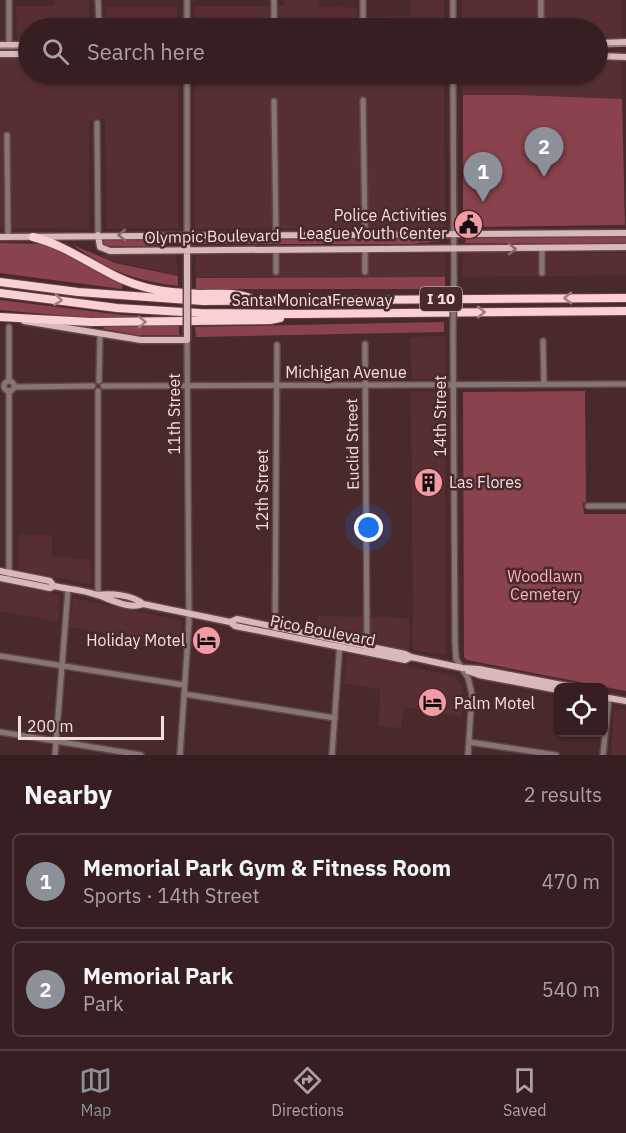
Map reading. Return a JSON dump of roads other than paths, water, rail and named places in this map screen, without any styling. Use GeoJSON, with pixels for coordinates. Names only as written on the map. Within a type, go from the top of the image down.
{"type":"FeatureCollection","features":[{"type":"Feature","properties":{"kind":"highway"},"geometry":{"type":"LineString","coordinates":[[33,237],[58,244],[113,276],[144,287],[201,294],[239,294],[256,300]]}},
{"type":"Feature","properties":{"kind":"highway","name":"Santa Monica Freeway"},"geometry":{"type":"LineString","coordinates":[[0,282],[202,302],[626,298]]}},
{"type":"Feature","properties":{"kind":"highway","name":"Santa Monica Freeway"},"geometry":{"type":"LineString","coordinates":[[0,293],[117,308],[200,313],[625,311]]}},
{"type":"Feature","properties":{"kind":"highway"},"geometry":{"type":"LineString","coordinates":[[0,317],[91,322],[145,322],[270,320],[297,314]]}},
{"type":"Feature","properties":{"kind":"main road"},"geometry":{"type":"LineString","coordinates":[[608,43],[626,42]]}},
{"type":"Feature","properties":{"kind":"main road"},"geometry":{"type":"LineString","coordinates":[[0,45],[18,45]]}},
{"type":"Feature","properties":{"kind":"main road"},"geometry":{"type":"LineString","coordinates":[[0,54],[18,54]]}},
{"type":"Feature","properties":{"kind":"main road"},"geometry":{"type":"LineString","coordinates":[[608,56],[626,57]]}},
{"type":"Feature","properties":{"kind":"main road","name":"Olympic Boulevard"},"geometry":{"type":"LineString","coordinates":[[0,237],[626,233]]}},
{"type":"Feature","properties":{"kind":"main road","name":"Olympic Boulevard"},"geometry":{"type":"LineString","coordinates":[[98,235],[100,247],[110,251],[626,247]]}},
{"type":"Feature","properties":{"kind":"main road","name":"11th Street"},"geometry":{"type":"LineString","coordinates":[[187,339],[188,236]]}},
{"type":"Feature","properties":{"kind":"main road"},"geometry":{"type":"LineString","coordinates":[[0,317],[141,340],[187,339]]}},
{"type":"Feature","properties":{"kind":"main road","name":"Pico Boulevard"},"geometry":{"type":"LineString","coordinates":[[0,571],[9,576],[50,588],[54,586],[139,600],[143,604],[230,622],[237,619],[275,631],[405,654],[462,668],[479,675],[554,685]]}},
{"type":"Feature","properties":{"kind":"main road","name":"Pico Boulevard"},"geometry":{"type":"LineString","coordinates":[[0,578],[9,576]]}},
{"type":"Feature","properties":{"kind":"main road","name":"Pico Boulevard"},"geometry":{"type":"LineString","coordinates":[[536,683],[554,689]]}},
{"type":"Feature","properties":{"kind":"main road"},"geometry":{"type":"LineString","coordinates":[[608,697],[626,701]]}},
{"type":"Feature","properties":{"kind":"street"},"geometry":{"type":"LineString","coordinates":[[9,0],[9,45]]}},
{"type":"Feature","properties":{"kind":"street"},"geometry":{"type":"LineString","coordinates":[[98,0],[99,18]]}},
{"type":"Feature","properties":{"kind":"street"},"geometry":{"type":"LineString","coordinates":[[187,0],[187,18]]}},
{"type":"Feature","properties":{"kind":"street"},"geometry":{"type":"LineString","coordinates":[[274,0],[274,18]]}},
{"type":"Feature","properties":{"kind":"street"},"geometry":{"type":"LineString","coordinates":[[363,0],[363,18]]}},
{"type":"Feature","properties":{"kind":"street"},"geometry":{"type":"LineString","coordinates":[[453,0],[453,18]]}},
{"type":"Feature","properties":{"kind":"street"},"geometry":{"type":"LineString","coordinates":[[541,0],[541,18]]}},
{"type":"Feature","properties":{"kind":"street","name":"11th Street"},"geometry":{"type":"LineString","coordinates":[[187,84],[188,236]]}},
{"type":"Feature","properties":{"kind":"street","name":"14th Street"},"geometry":{"type":"LineString","coordinates":[[453,84],[455,643],[456,659],[468,678],[472,694],[468,755]]}},
{"type":"Feature","properties":{"kind":"street"},"geometry":{"type":"LineString","coordinates":[[363,100],[365,235]]}},
{"type":"Feature","properties":{"kind":"street"},"geometry":{"type":"LineString","coordinates":[[274,101],[276,235]]}},
{"type":"Feature","properties":{"kind":"street"},"geometry":{"type":"LineString","coordinates":[[97,123],[98,235]]}},
{"type":"Feature","properties":{"kind":"street"},"geometry":{"type":"LineString","coordinates":[[7,135],[8,237]]}},
{"type":"Feature","properties":{"kind":"street"},"geometry":{"type":"LineString","coordinates":[[542,248],[542,273]]}},
{"type":"Feature","properties":{"kind":"street"},"geometry":{"type":"LineString","coordinates":[[276,249],[276,272]]}},
{"type":"Feature","properties":{"kind":"street"},"geometry":{"type":"LineString","coordinates":[[365,249],[365,272]]}},
{"type":"Feature","properties":{"kind":"street"},"geometry":{"type":"LineString","coordinates":[[9,327],[9,381]]}},
{"type":"Feature","properties":{"kind":"street"},"geometry":{"type":"LineString","coordinates":[[98,595],[100,333]]}},
{"type":"Feature","properties":{"kind":"street","name":"11th Street"},"geometry":{"type":"LineString","coordinates":[[180,755],[189,613],[187,339]]}},
{"type":"Feature","properties":{"kind":"street"},"geometry":{"type":"LineString","coordinates":[[543,341],[544,384]]}},
{"type":"Feature","properties":{"kind":"street","name":"Euclid Street"},"geometry":{"type":"LineString","coordinates":[[365,344],[367,649]]}},
{"type":"Feature","properties":{"kind":"street","name":"12th Street"},"geometry":{"type":"LineString","coordinates":[[275,631],[277,345]]}},
{"type":"Feature","properties":{"kind":"street"},"geometry":{"type":"LineString","coordinates":[[9,381],[2,386],[9,392]]}},
{"type":"Feature","properties":{"kind":"street"},"geometry":{"type":"LineString","coordinates":[[9,381],[14,383],[14,387]]}},
{"type":"Feature","properties":{"kind":"street","name":"Michigan Avenue"},"geometry":{"type":"LineString","coordinates":[[100,386],[626,384]]}},
{"type":"Feature","properties":{"kind":"street"},"geometry":{"type":"LineString","coordinates":[[9,576],[9,392],[14,387],[93,386],[95,390],[100,386]]}},
{"type":"Feature","properties":{"kind":"street"},"geometry":{"type":"LineString","coordinates":[[588,506],[626,506]]}},
{"type":"Feature","properties":{"kind":"street"},"geometry":{"type":"LineString","coordinates":[[55,755],[68,589]]}},
{"type":"Feature","properties":{"kind":"street"},"geometry":{"type":"LineString","coordinates":[[332,755],[340,644]]}},
{"type":"Feature","properties":{"kind":"street"},"geometry":{"type":"LineString","coordinates":[[0,656],[184,685]]}},
{"type":"Feature","properties":{"kind":"street"},"geometry":{"type":"LineString","coordinates":[[184,694],[335,718]]}},
{"type":"Feature","properties":{"kind":"street"},"geometry":{"type":"LineString","coordinates":[[0,732],[141,755]]}},
{"type":"Feature","properties":{"kind":"street"},"geometry":{"type":"LineString","coordinates":[[603,755],[604,737]]}},
{"type":"Feature","properties":{"kind":"street"},"geometry":{"type":"LineString","coordinates":[[469,742],[556,755]]}},
{"type":"Feature","properties":{"kind":"tram line"},"geometry":{"type":"LineString","coordinates":[[608,47],[626,46]]}},
{"type":"Feature","properties":{"kind":"tram line"},"geometry":{"type":"LineString","coordinates":[[0,48],[18,48]]}},
{"type":"Feature","properties":{"kind":"place","name":"Memorial Park"},"geometry":{"type":"Point","coordinates":[544,177]}},
{"type":"Feature","properties":{"kind":"place","name":"Memorial Park Gym & Fitness Room"},"geometry":{"type":"Point","coordinates":[483,202]}},
{"type":"Feature","properties":{"kind":"place","name":"Police Activities League Youth Center"},"geometry":{"type":"Point","coordinates":[468,224]}},
{"type":"Feature","properties":{"kind":"place","name":"Las Flores"},"geometry":{"type":"Point","coordinates":[428,482]}},
{"type":"Feature","properties":{"kind":"place","name":"Holiday Motel"},"geometry":{"type":"Point","coordinates":[206,640]}},
{"type":"Feature","properties":{"kind":"place","name":"Palm Motel"},"geometry":{"type":"Point","coordinates":[433,703]}},
{"type":"Feature","properties":{"kind":"park label","name":"Woodlawn Cemetery"},"geometry":{"type":"Point","coordinates":[545,585]}}]}
